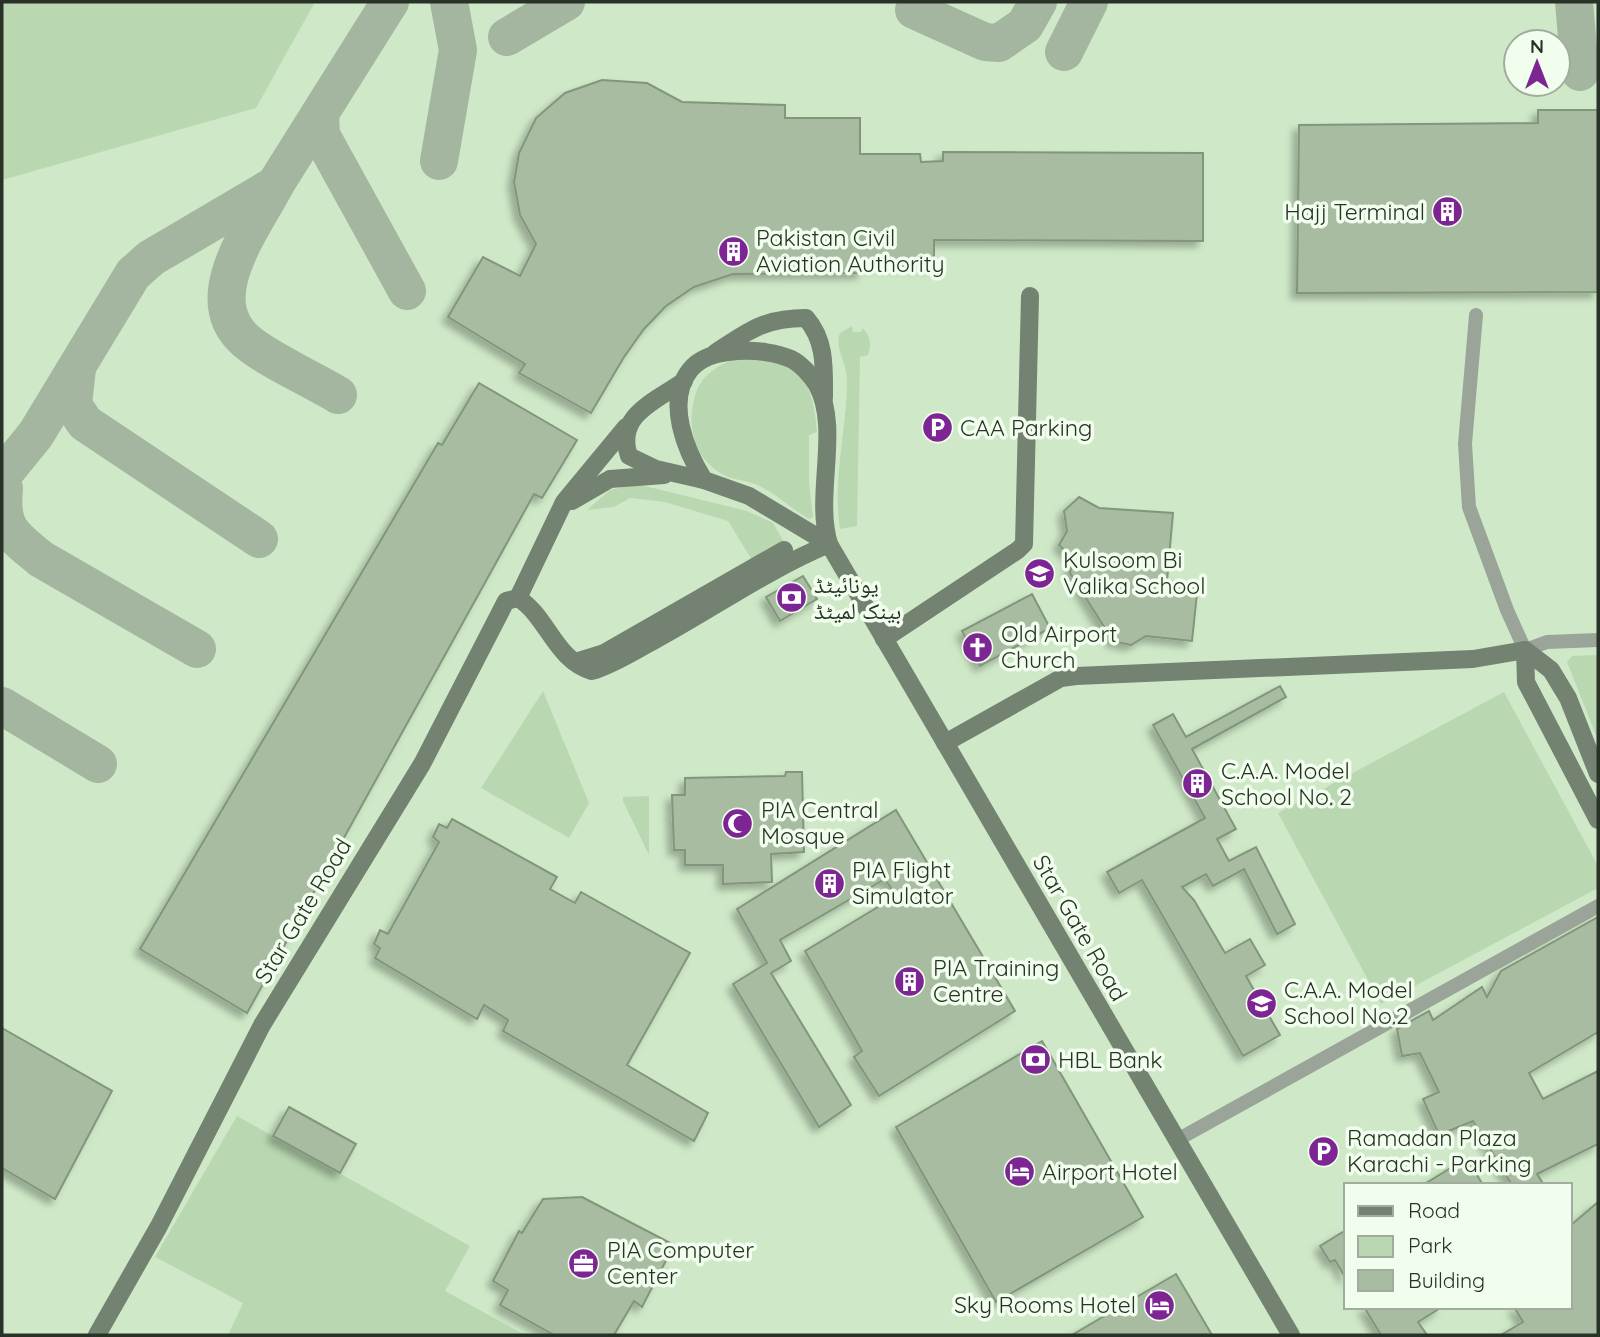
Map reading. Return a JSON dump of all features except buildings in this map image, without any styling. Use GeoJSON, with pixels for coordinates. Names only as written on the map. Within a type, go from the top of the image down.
{"type":"FeatureCollection","features":[{"type":"Feature","properties":{"kind":"street"},"geometry":{"type":"LineString","coordinates":[[884,639],[1024,544],[1030,296]]}},
{"type":"Feature","properties":{"kind":"street"},"geometry":{"type":"LineString","coordinates":[[1476,315],[1465,444],[1469,507],[1507,610],[1525,650],[1526,682],[1598,820]]}},
{"type":"Feature","properties":{"kind":"street"},"geometry":{"type":"LineString","coordinates":[[704,480],[682,435],[680,391],[690,369],[748,330],[778,318],[806,318],[818,332],[824,367],[826,434],[823,490],[829,544]]}},
{"type":"Feature","properties":{"kind":"street"},"geometry":{"type":"LineString","coordinates":[[715,353],[751,351],[792,359],[810,374],[824,402]]}},
{"type":"Feature","properties":{"kind":"street"},"geometry":{"type":"LineString","coordinates":[[684,381],[633,417],[563,506],[518,598],[529,605],[562,652],[575,662],[604,653],[788,548],[829,544]]}},
{"type":"Feature","properties":{"kind":"street"},"geometry":{"type":"LineString","coordinates":[[626,427],[624,443],[629,456],[678,474],[704,480],[760,502],[829,544]]}},
{"type":"Feature","properties":{"kind":"street"},"geometry":{"type":"LineString","coordinates":[[563,506],[610,479],[678,474]]}},
{"type":"Feature","properties":{"kind":"street","name":"Star Gate Road"},"geometry":{"type":"LineString","coordinates":[[829,544],[1084,986],[1291,1335]]}},
{"type":"Feature","properties":{"kind":"street","name":"Star Gate Road"},"geometry":{"type":"LineString","coordinates":[[97,1335],[159,1226],[262,1025],[422,764],[496,617],[506,601],[518,598]]}},
{"type":"Feature","properties":{"kind":"street"},"geometry":{"type":"LineString","coordinates":[[945,743],[1061,678],[1473,659],[1525,650],[1547,642],[1598,640]]}},
{"type":"Feature","properties":{"kind":"street"},"geometry":{"type":"LineString","coordinates":[[1525,650],[1551,670],[1568,698],[1598,774]]}},
{"type":"Feature","properties":{"kind":"street"},"geometry":{"type":"LineString","coordinates":[[1177,1140],[1598,906]]}},
{"type":"Feature","properties":{"kind":"shaded area"},"geometry":{"type":"Polygon","coordinates":[[[2,2],[1598,2],[1598,1335],[2,1335],[2,2]]]}},
{"type":"Feature","properties":{"kind":"green space"},"geometry":{"type":"Polygon","coordinates":[[[2,2],[315,2],[256,108],[2,180],[2,2]]]}},
{"type":"Feature","properties":{"kind":"green space"},"geometry":{"type":"Polygon","coordinates":[[[852,326],[853,332],[861,332],[863,328],[869,337],[870,347],[868,355],[860,357],[857,526],[840,529],[838,492],[847,380],[839,339],[840,333],[852,326]]]}},
{"type":"Feature","properties":{"kind":"green space"},"geometry":{"type":"Polygon","coordinates":[[[747,356],[786,364],[801,376],[810,393],[817,432],[809,435],[809,483],[813,517],[809,519],[762,487],[728,477],[714,468],[699,451],[695,441],[692,408],[698,388],[715,369],[747,356]]]}},
{"type":"Feature","properties":{"kind":"green space"},"geometry":{"type":"Polygon","coordinates":[[[637,484],[747,511],[773,523],[784,542],[752,560],[728,521],[665,502],[630,498],[614,507],[587,510],[610,490],[637,484]]]}},
{"type":"Feature","properties":{"kind":"green space"},"geometry":{"type":"Polygon","coordinates":[[[1598,655],[1598,740],[1567,662],[1572,656],[1598,655]]]}},
{"type":"Feature","properties":{"kind":"green space"},"geometry":{"type":"Polygon","coordinates":[[[543,691],[589,803],[569,838],[481,788],[543,691]]]}},
{"type":"Feature","properties":{"kind":"green space"},"geometry":{"type":"Polygon","coordinates":[[[1504,692],[1598,866],[1598,888],[1381,1004],[1278,813],[1504,692]]]}},
{"type":"Feature","properties":{"kind":"green space"},"geometry":{"type":"Polygon","coordinates":[[[649,796],[649,855],[623,797],[649,796]]]}},
{"type":"Feature","properties":{"kind":"green space"},"geometry":{"type":"Polygon","coordinates":[[[237,1116],[470,1246],[445,1291],[525,1335],[228,1335],[243,1303],[155,1257],[237,1116]]]}},
{"type":"Feature","properties":{"kind":"taxiway"},"geometry":{"type":"LineString","coordinates":[[2,476],[36,434],[133,274],[151,258],[275,185],[390,2]]}},
{"type":"Feature","properties":{"kind":"taxiway"},"geometry":{"type":"LineString","coordinates":[[439,161],[458,50],[449,2]]}},
{"type":"Feature","properties":{"kind":"taxiway"},"geometry":{"type":"LineString","coordinates":[[507,37],[566,2]]}},
{"type":"Feature","properties":{"kind":"taxiway"},"geometry":{"type":"LineString","coordinates":[[914,10],[985,42],[999,43],[1025,25],[1038,2]]}},
{"type":"Feature","properties":{"kind":"taxiway"},"geometry":{"type":"LineString","coordinates":[[1064,52],[1089,2]]}},
{"type":"Feature","properties":{"kind":"taxiway"},"geometry":{"type":"LineString","coordinates":[[1574,2],[1580,72]]}},
{"type":"Feature","properties":{"kind":"taxiway"},"geometry":{"type":"LineString","coordinates":[[320,114],[321,135],[407,291]]}},
{"type":"Feature","properties":{"kind":"taxiway"},"geometry":{"type":"LineString","coordinates":[[275,185],[234,262],[228,283],[227,304],[232,323],[254,347],[338,395]]}},
{"type":"Feature","properties":{"kind":"taxiway"},"geometry":{"type":"LineString","coordinates":[[77,368],[73,405],[85,423],[259,539]]}},
{"type":"Feature","properties":{"kind":"taxiway"},"geometry":{"type":"LineString","coordinates":[[4,488],[6,522],[15,537],[31,551],[197,649]]}},
{"type":"Feature","properties":{"kind":"taxiway"},"geometry":{"type":"LineString","coordinates":[[2,706],[98,764]]}},
{"type":"Feature","properties":{"kind":"place","name":"Hajj Terminal"},"geometry":{"type":"Point","coordinates":[1448,212]}},
{"type":"Feature","properties":{"kind":"place","name":"Pakistan Civil Aviation Authority"},"geometry":{"type":"Point","coordinates":[733,251]}},
{"type":"Feature","properties":{"kind":"place","name":"CAA Parking"},"geometry":{"type":"Point","coordinates":[937,428]}},
{"type":"Feature","properties":{"kind":"place","name":"Kulsoom Bi Valika School"},"geometry":{"type":"Point","coordinates":[1040,573]}},
{"type":"Feature","properties":{"kind":"place","name":"یونائیٹڈ بینک لمیٹڈ"},"geometry":{"type":"Point","coordinates":[791,598]}},
{"type":"Feature","properties":{"kind":"place","name":"Old Airport Church"},"geometry":{"type":"Point","coordinates":[978,647]}},
{"type":"Feature","properties":{"kind":"place","name":"C.A.A. Model School No. 2"},"geometry":{"type":"Point","coordinates":[1198,784]}},
{"type":"Feature","properties":{"kind":"place","name":"PIA Central Mosque"},"geometry":{"type":"Point","coordinates":[738,823]}},
{"type":"Feature","properties":{"kind":"place","name":"PIA Flight Simulator"},"geometry":{"type":"Point","coordinates":[829,883]}},
{"type":"Feature","properties":{"kind":"place","name":"PIA Training Centre"},"geometry":{"type":"Point","coordinates":[910,981]}},
{"type":"Feature","properties":{"kind":"place","name":"C.A.A. Model School No.2"},"geometry":{"type":"Point","coordinates":[1261,1003]}},
{"type":"Feature","properties":{"kind":"place","name":"HBL Bank"},"geometry":{"type":"Point","coordinates":[1035,1060]}},
{"type":"Feature","properties":{"kind":"place","name":"Ramadan Plaza Karachi - Parking"},"geometry":{"type":"Point","coordinates":[1324,1151]}},
{"type":"Feature","properties":{"kind":"place","name":"Airport Hotel"},"geometry":{"type":"Point","coordinates":[1019,1172]}},
{"type":"Feature","properties":{"kind":"place","name":"PIA Computer Center"},"geometry":{"type":"Point","coordinates":[584,1263]}},
{"type":"Feature","properties":{"kind":"place","name":"Sky Rooms Hotel"},"geometry":{"type":"Point","coordinates":[1159,1305]}}]}
